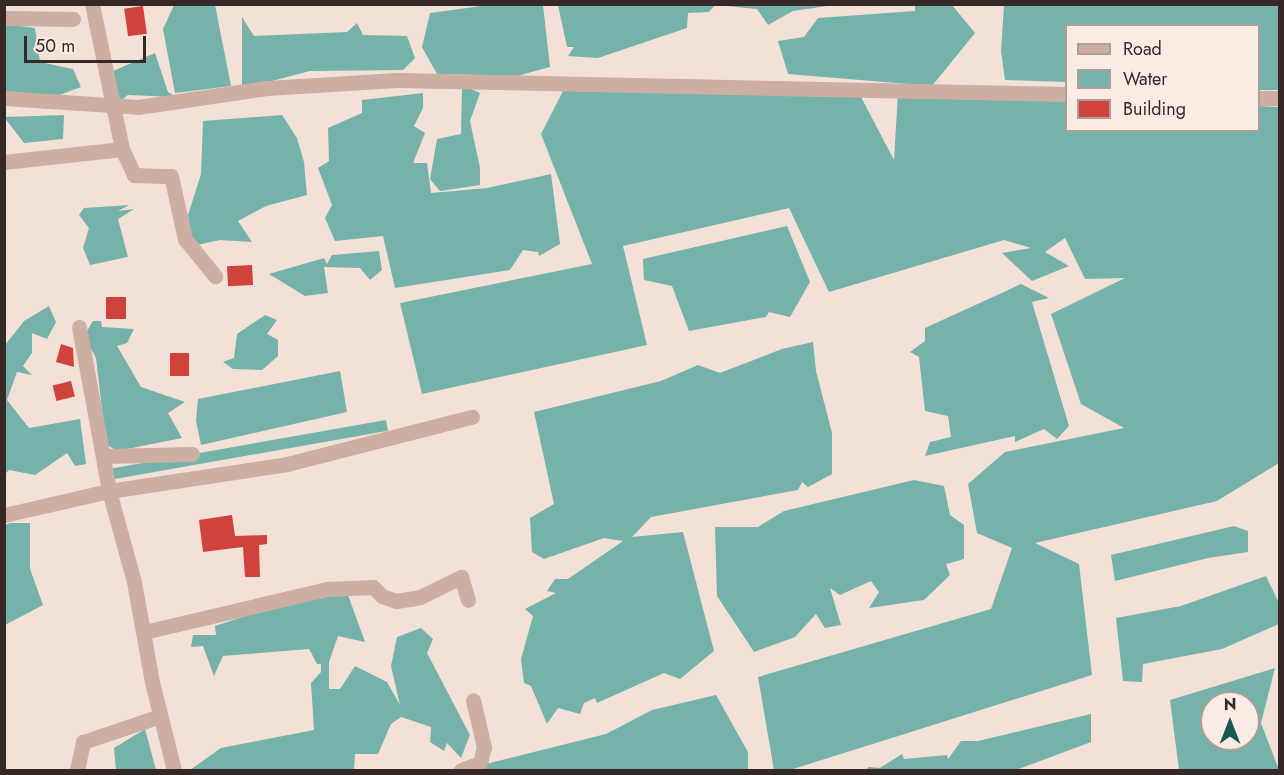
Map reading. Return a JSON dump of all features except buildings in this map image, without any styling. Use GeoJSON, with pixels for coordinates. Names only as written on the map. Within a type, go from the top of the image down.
{"type":"FeatureCollection","features":[{"type":"Feature","properties":{"kind":"street"},"geometry":{"type":"LineString","coordinates":[[92,4],[111,106],[122,149],[134,175],[171,176],[185,239],[215,276]]}},
{"type":"Feature","properties":{"kind":"street"},"geometry":{"type":"LineString","coordinates":[[4,18],[52,11],[73,19]]}},
{"type":"Feature","properties":{"kind":"street"},"geometry":{"type":"LineString","coordinates":[[4,98],[138,107],[267,88],[397,80],[1065,94]]}},
{"type":"Feature","properties":{"kind":"street"},"geometry":{"type":"LineString","coordinates":[[1260,98],[1280,99]]}},
{"type":"Feature","properties":{"kind":"street"},"geometry":{"type":"LineString","coordinates":[[4,162],[122,149]]}},
{"type":"Feature","properties":{"kind":"street"},"geometry":{"type":"LineString","coordinates":[[79,327],[105,456],[109,491],[144,632],[160,716],[174,771]]}},
{"type":"Feature","properties":{"kind":"street"},"geometry":{"type":"LineString","coordinates":[[4,515],[109,491],[287,464],[472,417]]}},
{"type":"Feature","properties":{"kind":"street"},"geometry":{"type":"LineString","coordinates":[[105,456],[192,454]]}},
{"type":"Feature","properties":{"kind":"street"},"geometry":{"type":"LineString","coordinates":[[144,632],[335,588],[373,587],[382,596],[396,601],[420,597],[461,576],[468,600]]}},
{"type":"Feature","properties":{"kind":"street"},"geometry":{"type":"LineString","coordinates":[[461,771],[480,763],[484,747],[473,700]]}},
{"type":"Feature","properties":{"kind":"street"},"geometry":{"type":"LineString","coordinates":[[77,771],[83,742],[160,716]]}},
{"type":"Feature","properties":{"kind":"water"},"geometry":{"type":"Polygon","coordinates":[[[558,4],[834,5],[793,11],[768,25],[757,9],[715,5],[709,12],[688,13],[687,28],[598,58],[568,56],[574,47],[567,47],[558,4]]]}},
{"type":"Feature","properties":{"kind":"water"},"geometry":{"type":"Polygon","coordinates":[[[915,4],[952,5],[975,33],[932,86],[788,74],[778,41],[804,37],[818,18],[915,11],[915,4]]]}},
{"type":"Feature","properties":{"kind":"water"},"geometry":{"type":"Polygon","coordinates":[[[174,5],[215,5],[231,86],[175,93],[163,29],[174,5]]]}},
{"type":"Feature","properties":{"kind":"water"},"geometry":{"type":"Polygon","coordinates":[[[489,5],[543,5],[550,67],[517,76],[437,74],[422,47],[430,13],[489,5]]]}},
{"type":"Feature","properties":{"kind":"water"},"geometry":{"type":"Polygon","coordinates":[[[1004,5],[1279,5],[1279,90],[1260,90],[1260,24],[1065,24],[1065,82],[1005,80],[1001,51],[1004,5]]]}},
{"type":"Feature","properties":{"kind":"water"},"geometry":{"type":"Polygon","coordinates":[[[242,17],[254,36],[347,32],[357,23],[363,35],[407,36],[415,58],[403,70],[310,71],[242,89],[242,17]]]}},
{"type":"Feature","properties":{"kind":"water"},"geometry":{"type":"Polygon","coordinates":[[[5,24],[35,28],[40,62],[73,69],[81,87],[46,100],[5,94],[5,24]]]}},
{"type":"Feature","properties":{"kind":"water"},"geometry":{"type":"Polygon","coordinates":[[[155,53],[168,92],[176,97],[128,95],[120,101],[113,71],[155,53]]]}},
{"type":"Feature","properties":{"kind":"water"},"geometry":{"type":"Polygon","coordinates":[[[467,87],[480,93],[470,121],[480,168],[480,185],[440,191],[430,179],[437,139],[461,134],[462,89],[467,87]]]}},
{"type":"Feature","properties":{"kind":"water"},"geometry":{"type":"Polygon","coordinates":[[[564,89],[861,97],[894,160],[898,93],[1065,99],[1065,132],[1260,132],[1260,106],[1279,107],[1279,463],[1217,501],[1035,543],[1079,564],[1092,675],[790,770],[774,770],[758,677],[991,609],[1012,548],[977,533],[968,484],[1005,452],[1124,428],[1081,404],[1051,314],[1125,278],[1085,279],[1065,238],[1045,252],[1069,266],[1032,281],[1002,253],[1031,248],[1004,240],[829,292],[789,208],[623,246],[647,345],[422,394],[400,303],[592,264],[541,134],[564,89]]]}},
{"type":"Feature","properties":{"kind":"water"},"geometry":{"type":"Polygon","coordinates":[[[423,93],[423,108],[414,126],[425,133],[413,163],[427,163],[431,193],[487,188],[551,174],[560,244],[539,256],[538,252],[523,250],[510,270],[395,288],[383,236],[335,241],[325,218],[332,205],[318,168],[329,161],[328,128],[362,113],[362,100],[423,93]]]}},
{"type":"Feature","properties":{"kind":"water"},"geometry":{"type":"Polygon","coordinates":[[[64,115],[63,139],[24,143],[4,117],[64,115]]]}},
{"type":"Feature","properties":{"kind":"water"},"geometry":{"type":"Polygon","coordinates":[[[282,115],[297,138],[304,162],[307,195],[266,206],[238,221],[252,242],[220,240],[193,246],[188,215],[201,174],[203,121],[282,115]]]}},
{"type":"Feature","properties":{"kind":"water"},"geometry":{"type":"Polygon","coordinates":[[[129,205],[118,211],[134,209],[118,219],[128,257],[90,265],[83,248],[89,228],[79,215],[84,208],[129,205]]]}},
{"type":"Feature","properties":{"kind":"water"},"geometry":{"type":"Polygon","coordinates":[[[787,226],[810,282],[790,317],[769,312],[766,317],[689,331],[672,286],[644,280],[643,259],[787,226]]]}},
{"type":"Feature","properties":{"kind":"water"},"geometry":{"type":"Polygon","coordinates":[[[379,251],[382,270],[370,280],[360,268],[324,267],[328,293],[305,296],[269,274],[324,258],[327,264],[332,255],[379,251]]]}},
{"type":"Feature","properties":{"kind":"water"},"geometry":{"type":"Polygon","coordinates":[[[1021,284],[1049,298],[1032,302],[1069,426],[1057,439],[1044,429],[1015,442],[1015,436],[925,456],[930,442],[951,437],[948,416],[925,411],[919,357],[910,352],[925,341],[925,328],[1021,284]]]}},
{"type":"Feature","properties":{"kind":"water"},"geometry":{"type":"Polygon","coordinates":[[[49,306],[56,322],[47,339],[32,333],[32,353],[23,366],[32,375],[17,372],[7,400],[29,428],[80,419],[86,464],[75,466],[67,453],[35,475],[9,470],[5,474],[5,345],[24,321],[49,306]]]}},
{"type":"Feature","properties":{"kind":"water"},"geometry":{"type":"Polygon","coordinates":[[[265,315],[277,320],[267,334],[278,340],[278,356],[262,370],[233,369],[223,362],[234,358],[237,334],[265,315]]]}},
{"type":"Feature","properties":{"kind":"water"},"geometry":{"type":"Polygon","coordinates":[[[93,321],[101,321],[102,327],[134,329],[127,343],[117,346],[141,387],[185,402],[168,413],[182,438],[117,451],[106,444],[96,358],[84,336],[93,321]]]}},
{"type":"Feature","properties":{"kind":"water"},"geometry":{"type":"Polygon","coordinates":[[[813,342],[816,371],[832,433],[832,474],[808,487],[802,482],[798,490],[651,517],[632,537],[683,532],[714,651],[680,679],[664,673],[597,703],[595,698],[584,703],[580,714],[558,708],[547,724],[531,686],[524,683],[521,659],[533,616],[525,609],[556,593],[547,591],[555,579],[568,579],[623,541],[604,538],[544,559],[532,552],[530,518],[554,504],[534,412],[661,381],[698,365],[720,373],[782,349],[813,342]]]}},
{"type":"Feature","properties":{"kind":"water"},"geometry":{"type":"Polygon","coordinates":[[[340,371],[347,412],[201,445],[196,421],[198,399],[340,371]]]}},
{"type":"Feature","properties":{"kind":"water"},"geometry":{"type":"Polygon","coordinates":[[[386,420],[388,431],[109,480],[107,469],[386,420]]]}},
{"type":"Feature","properties":{"kind":"water"},"geometry":{"type":"Polygon","coordinates":[[[914,480],[944,486],[950,515],[964,525],[964,559],[946,564],[950,575],[924,600],[869,608],[879,592],[871,581],[840,595],[830,588],[841,625],[825,628],[816,614],[795,637],[754,652],[717,596],[715,527],[758,527],[784,511],[914,480]]]}},
{"type":"Feature","properties":{"kind":"water"},"geometry":{"type":"Polygon","coordinates":[[[30,523],[30,569],[43,605],[5,625],[5,525],[30,523]]]}},
{"type":"Feature","properties":{"kind":"water"},"geometry":{"type":"Polygon","coordinates":[[[1234,526],[1248,531],[1248,552],[1208,558],[1115,581],[1111,555],[1234,526]]]}},
{"type":"Feature","properties":{"kind":"water"},"geometry":{"type":"Polygon","coordinates":[[[1266,576],[1279,603],[1279,624],[1222,649],[1143,664],[1142,682],[1123,681],[1116,618],[1181,606],[1266,576]]]}},
{"type":"Feature","properties":{"kind":"water"},"geometry":{"type":"Polygon","coordinates":[[[327,589],[348,595],[365,642],[338,636],[329,662],[329,689],[340,689],[355,666],[387,682],[400,705],[391,666],[397,637],[421,628],[433,639],[427,653],[470,735],[461,758],[447,743],[444,751],[430,742],[431,727],[401,717],[391,724],[378,754],[355,754],[354,770],[190,770],[221,748],[314,730],[311,683],[321,672],[321,664],[317,664],[309,649],[223,656],[214,676],[203,646],[191,647],[193,635],[216,635],[215,626],[327,589]]]}},
{"type":"Feature","properties":{"kind":"water"},"geometry":{"type":"Polygon","coordinates":[[[1275,668],[1261,723],[1279,770],[1179,770],[1170,700],[1275,668]]]}},
{"type":"Feature","properties":{"kind":"water"},"geometry":{"type":"Polygon","coordinates":[[[716,695],[748,752],[748,770],[471,770],[474,767],[606,734],[652,710],[716,695]]]}},
{"type":"Feature","properties":{"kind":"water"},"geometry":{"type":"Polygon","coordinates":[[[1091,714],[1091,742],[1016,770],[867,770],[868,767],[880,768],[902,754],[904,759],[947,755],[948,759],[961,741],[978,741],[1091,714]]]}},
{"type":"Feature","properties":{"kind":"water"},"geometry":{"type":"Polygon","coordinates":[[[145,729],[156,770],[116,770],[114,748],[145,729]]]}}]}
